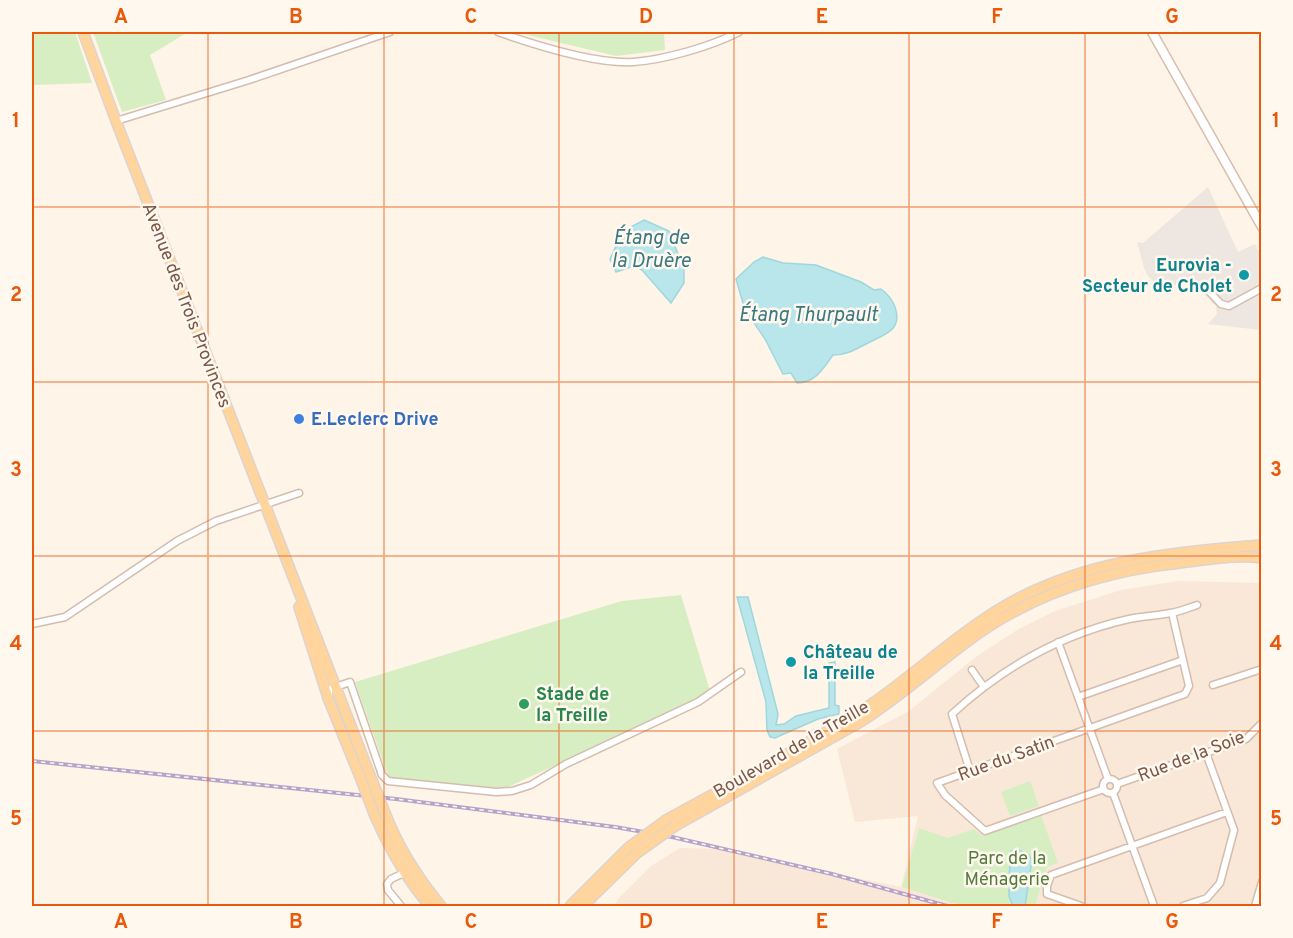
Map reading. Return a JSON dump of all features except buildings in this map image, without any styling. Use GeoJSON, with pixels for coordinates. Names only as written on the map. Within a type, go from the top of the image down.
{"type":"FeatureCollection","features":[{"type":"Feature","properties":{"kind":"main road","name":"Avenue des Trois Provinces"},"geometry":{"type":"LineString","coordinates":[[81,32],[373,783],[380,814]]}},
{"type":"Feature","properties":{"kind":"main road"},"geometry":{"type":"LineString","coordinates":[[1152,32],[1262,227]]}},
{"type":"Feature","properties":{"kind":"main road","name":"Avenue des Trois Provinces"},"geometry":{"type":"LineString","coordinates":[[277,536],[328,698],[362,782],[380,814]]}},
{"type":"Feature","properties":{"kind":"main road","name":"Boulevard de la Treille"},"geometry":{"type":"LineString","coordinates":[[570,906],[633,850],[670,823],[864,709],[977,623],[1028,593],[1067,576],[1110,564],[1153,556],[1262,545]]}},
{"type":"Feature","properties":{"kind":"main road","name":"Boulevard de la Treille"},"geometry":{"type":"LineString","coordinates":[[670,823],[862,721],[889,703],[987,627],[1038,599],[1094,578],[1146,567],[1236,557],[1262,558]]}},
{"type":"Feature","properties":{"kind":"main road"},"geometry":{"type":"LineString","coordinates":[[380,814],[392,852],[404,873],[430,906]]}},
{"type":"Feature","properties":{"kind":"main road"},"geometry":{"type":"LineString","coordinates":[[380,814],[405,858],[441,906]]}},
{"type":"Feature","properties":{"kind":"main road","name":"Boulevard de la Treille"},"geometry":{"type":"LineString","coordinates":[[583,906],[633,850]]}},
{"type":"Feature","properties":{"kind":"street"},"geometry":{"type":"LineString","coordinates":[[116,122],[390,32]]}},
{"type":"Feature","properties":{"kind":"street"},"geometry":{"type":"LineString","coordinates":[[498,32],[552,49],[591,58],[633,62],[724,40],[739,32]]}},
{"type":"Feature","properties":{"kind":"street"},"geometry":{"type":"LineString","coordinates":[[1204,286],[1221,304],[1229,306],[1262,288]]}},
{"type":"Feature","properties":{"kind":"street"},"geometry":{"type":"LineString","coordinates":[[32,624],[65,617],[177,541],[216,521],[299,493]]}},
{"type":"Feature","properties":{"kind":"street"},"geometry":{"type":"LineString","coordinates":[[970,771],[952,714],[984,687],[1025,659],[1058,642],[1130,619],[1172,613],[1197,605]]}},
{"type":"Feature","properties":{"kind":"street"},"geometry":{"type":"LineString","coordinates":[[1078,697],[1183,660],[1172,613]]}},
{"type":"Feature","properties":{"kind":"street"},"geometry":{"type":"LineString","coordinates":[[1058,642],[1108,779]]}},
{"type":"Feature","properties":{"kind":"street","name":"Rue du Satin"},"geometry":{"type":"LineString","coordinates":[[1104,789],[985,831],[945,795],[936,783],[1185,694],[1189,686],[1183,660]]}},
{"type":"Feature","properties":{"kind":"street"},"geometry":{"type":"LineString","coordinates":[[1213,685],[1262,669]]}},
{"type":"Feature","properties":{"kind":"street"},"geometry":{"type":"LineString","coordinates":[[972,670],[984,687]]}},
{"type":"Feature","properties":{"kind":"street"},"geometry":{"type":"LineString","coordinates":[[328,698],[330,689],[350,682],[382,775],[388,781],[496,792],[512,791],[531,785],[566,764],[698,702],[741,672]]}},
{"type":"Feature","properties":{"kind":"street","name":"Rue de la Soie"},"geometry":{"type":"LineString","coordinates":[[1117,784],[1246,739],[1262,723]]}},
{"type":"Feature","properties":{"kind":"street"},"geometry":{"type":"LineString","coordinates":[[1184,906],[1207,898],[1220,883],[1234,830],[1206,753]]}},
{"type":"Feature","properties":{"kind":"street"},"geometry":{"type":"LineString","coordinates":[[1108,779],[1114,780],[1117,784],[1113,793]]}},
{"type":"Feature","properties":{"kind":"street"},"geometry":{"type":"LineString","coordinates":[[1108,779],[1104,782],[1104,789],[1113,793]]}},
{"type":"Feature","properties":{"kind":"street"},"geometry":{"type":"LineString","coordinates":[[1113,793],[1154,906]]}},
{"type":"Feature","properties":{"kind":"street"},"geometry":{"type":"LineString","coordinates":[[1081,906],[1047,894],[1051,875],[1227,812]]}},
{"type":"Feature","properties":{"kind":"street"},"geometry":{"type":"LineString","coordinates":[[400,906],[388,890],[387,884],[404,873]]}},
{"type":"Feature","properties":{"kind":"street"},"geometry":{"type":"LineString","coordinates":[[1256,906],[1262,882]]}},
{"type":"Feature","properties":{"kind":"shaded area"},"geometry":{"type":"Polygon","coordinates":[[[1208,187],[1238,252],[1255,244],[1258,250],[1261,249],[1261,330],[1208,324],[1217,314],[1216,306],[1194,284],[1162,285],[1154,282],[1144,268],[1137,242],[1143,243],[1208,187]]]}},
{"type":"Feature","properties":{"kind":"shaded area"},"geometry":{"type":"Polygon","coordinates":[[[1178,581],[1261,583],[1261,906],[615,906],[618,899],[651,866],[680,848],[716,849],[901,887],[918,816],[855,822],[837,749],[909,711],[977,656],[1017,630],[1055,611],[1121,590],[1178,581]]]}},
{"type":"Feature","properties":{"kind":"green space"},"geometry":{"type":"Polygon","coordinates":[[[32,32],[75,32],[92,83],[32,85],[32,32]]]}},
{"type":"Feature","properties":{"kind":"green space"},"geometry":{"type":"Polygon","coordinates":[[[93,32],[188,32],[150,55],[166,100],[122,112],[93,32]]]}},
{"type":"Feature","properties":{"kind":"green space"},"geometry":{"type":"Polygon","coordinates":[[[515,32],[664,32],[665,50],[616,56],[515,32]]]}},
{"type":"Feature","properties":{"kind":"green space","name":"Stade de la Treille"},"geometry":{"type":"Polygon","coordinates":[[[681,595],[710,691],[660,717],[506,788],[389,779],[355,682],[622,601],[681,595]]]}},
{"type":"Feature","properties":{"kind":"green space"},"geometry":{"type":"Polygon","coordinates":[[[1030,781],[1039,806],[1010,816],[1001,792],[1030,781]]]}},
{"type":"Feature","properties":{"kind":"green space","name":"Parc de la Ménagerie"},"geometry":{"type":"Polygon","coordinates":[[[1041,815],[1058,863],[1047,867],[1035,906],[962,906],[902,887],[919,828],[948,838],[974,829],[982,836],[1041,815]]]}},
{"type":"Feature","properties":{"kind":"water","name":"Étang de la Druère"},"geometry":{"type":"Polygon","coordinates":[[[644,220],[669,231],[684,269],[684,283],[671,303],[642,270],[634,266],[616,272],[610,259],[623,231],[644,220]]]}},
{"type":"Feature","properties":{"kind":"water","name":"Étang Thurpault"},"geometry":{"type":"Polygon","coordinates":[[[763,257],[783,263],[816,265],[861,282],[874,290],[881,289],[890,297],[895,307],[897,321],[886,334],[843,354],[833,355],[814,378],[797,383],[791,373],[783,374],[765,339],[745,310],[736,279],[754,262],[763,257]]]}},
{"type":"Feature","properties":{"kind":"water"},"geometry":{"type":"Polygon","coordinates":[[[737,597],[748,597],[778,714],[776,725],[784,724],[796,716],[829,708],[829,663],[835,662],[835,705],[839,706],[839,714],[818,719],[775,738],[770,737],[767,730],[766,702],[737,597]]]}},
{"type":"Feature","properties":{"kind":"water"},"geometry":{"type":"Polygon","coordinates":[[[1016,849],[1028,854],[1032,860],[1025,906],[1013,906],[1009,896],[1010,854],[1016,849]]]}},
{"type":"Feature","properties":{"kind":"railway"},"geometry":{"type":"LineString","coordinates":[[32,761],[396,799],[615,827],[672,837],[832,874],[947,906]]}},
{"type":"Feature","properties":{"kind":"place","name":"Eurovia - Secteur de Cholet"},"geometry":{"type":"Point","coordinates":[1244,275]}},
{"type":"Feature","properties":{"kind":"place","name":"E.Leclerc Drive"},"geometry":{"type":"Point","coordinates":[299,419]}},
{"type":"Feature","properties":{"kind":"place","name":"Château de la Treille"},"geometry":{"type":"Point","coordinates":[791,662]}},
{"type":"Feature","properties":{"kind":"place","name":"Stade de la Treille"},"geometry":{"type":"Point","coordinates":[524,704]}}]}
